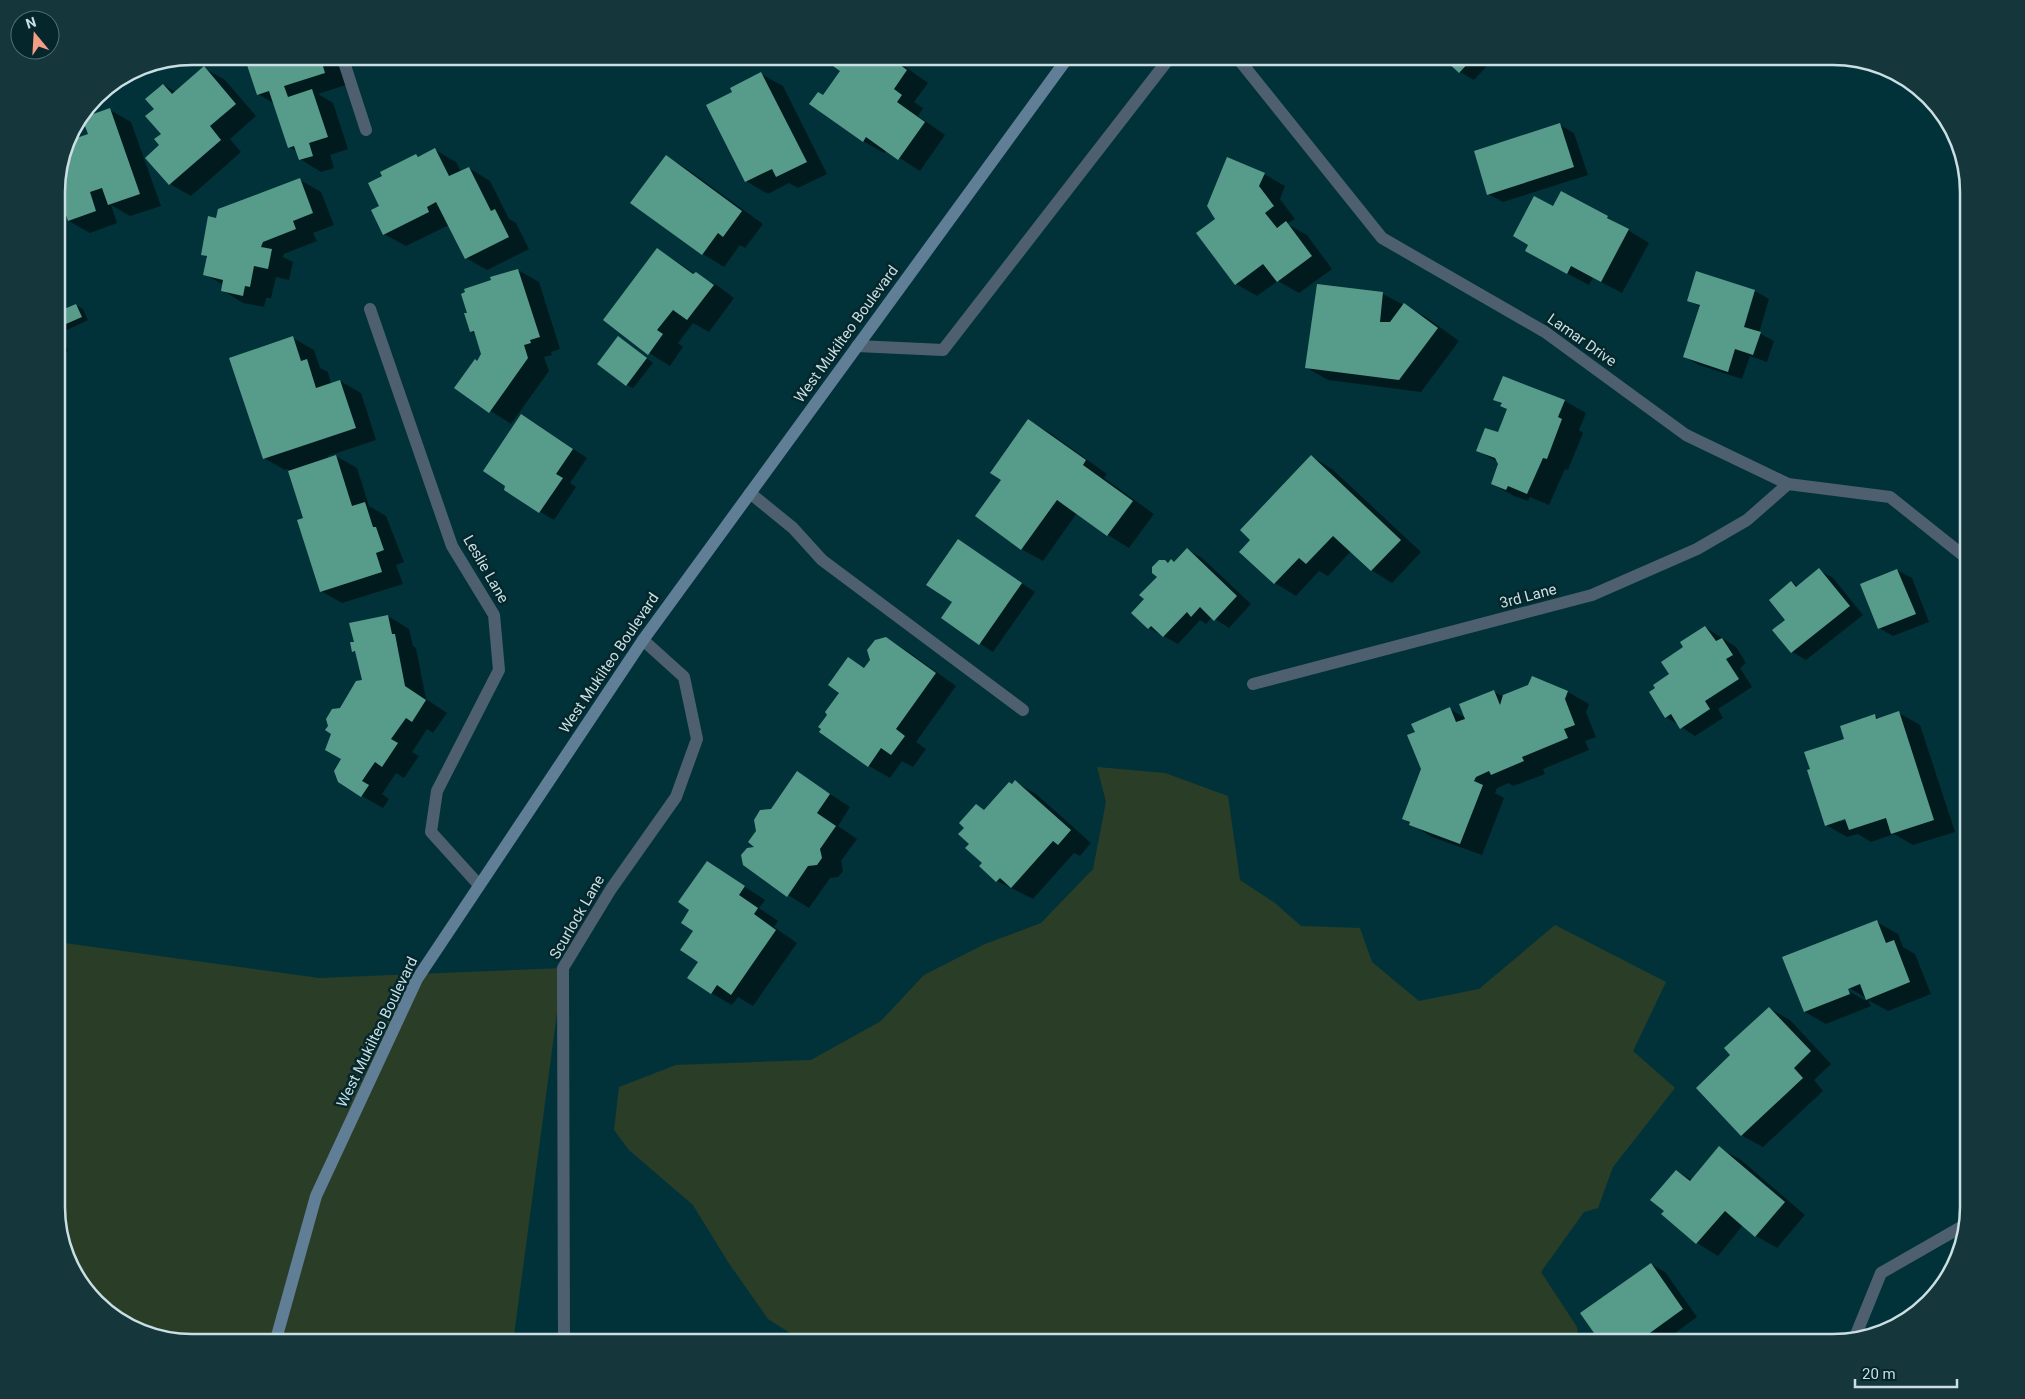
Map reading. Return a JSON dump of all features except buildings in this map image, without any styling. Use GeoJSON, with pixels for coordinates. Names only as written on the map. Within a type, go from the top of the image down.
{"type":"FeatureCollection","features":[{"type":"Feature","properties":{"kind":"main road","name":"West Mukilteo Boulevard"},"geometry":{"type":"LineString","coordinates":[[278,1334],[316,1196],[418,979],[643,640],[1062,65]]}},
{"type":"Feature","properties":{"kind":"street"},"geometry":{"type":"LineString","coordinates":[[345,65],[366,130]]}},
{"type":"Feature","properties":{"kind":"street"},"geometry":{"type":"LineString","coordinates":[[857,346],[943,350],[1164,65]]}},
{"type":"Feature","properties":{"kind":"street","name":"Lamar Drive"},"geometry":{"type":"LineString","coordinates":[[1243,65],[1382,238],[1545,332],[1686,435],[1788,484],[1890,498],[1960,553]]}},
{"type":"Feature","properties":{"kind":"street","name":"Leslie Lane"},"geometry":{"type":"LineString","coordinates":[[370,309],[452,546],[494,615],[499,670],[437,791],[430,832],[480,885]]}},
{"type":"Feature","properties":{"kind":"street","name":"3rd Lane"},"geometry":{"type":"LineString","coordinates":[[1252,684],[1592,596],[1697,549],[1746,520],[1788,484]]}},
{"type":"Feature","properties":{"kind":"street"},"geometry":{"type":"LineString","coordinates":[[750,492],[793,528],[822,560],[1024,710]]}},
{"type":"Feature","properties":{"kind":"street","name":"Scurlock Lane"},"geometry":{"type":"LineString","coordinates":[[564,1334],[563,968],[611,889],[676,797],[697,739],[684,676],[643,640]]}},
{"type":"Feature","properties":{"kind":"street"},"geometry":{"type":"LineString","coordinates":[[1857,1332],[1882,1273],[1958,1229]]}},
{"type":"Feature","properties":{"kind":"green space"},"geometry":{"type":"Polygon","coordinates":[[[1097,767],[1165,773],[1228,796],[1240,880],[1275,903],[1301,926],[1360,928],[1372,962],[1419,1001],[1479,989],[1555,925],[1666,982],[1633,1051],[1675,1088],[1613,1167],[1598,1208],[1584,1212],[1541,1272],[1577,1327],[1578,1334],[792,1334],[768,1319],[728,1262],[693,1205],[629,1150],[614,1130],[619,1087],[676,1065],[811,1060],[881,1021],[924,975],[985,944],[1041,923],[1093,869],[1106,802],[1097,767]]]}},
{"type":"Feature","properties":{"kind":"green space"},"geometry":{"type":"Polygon","coordinates":[[[65,943],[319,978],[563,968],[514,1334],[175,1333],[159,1330],[121,1313],[96,1291],[82,1271],[67,1232],[65,1215],[65,943]]]}}]}
